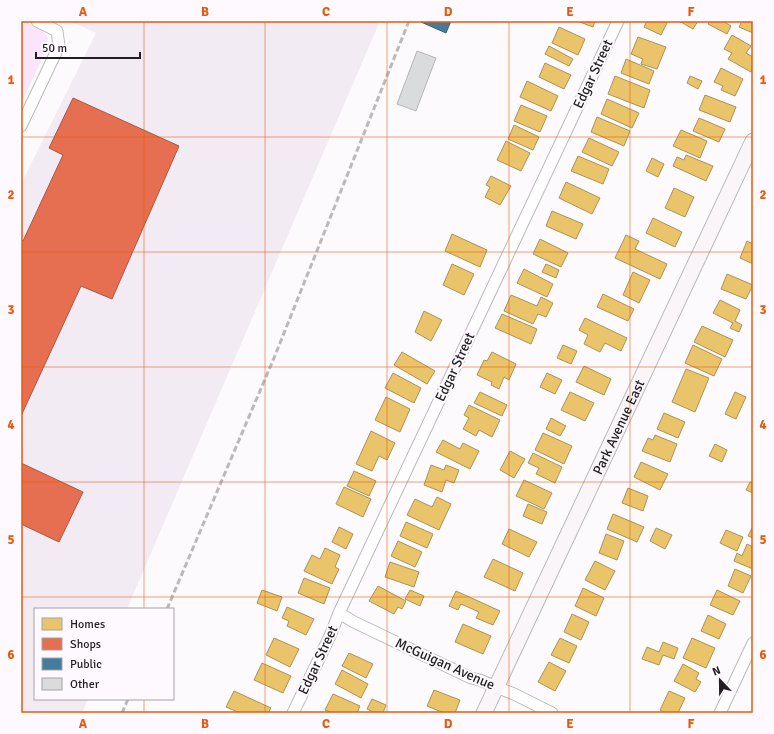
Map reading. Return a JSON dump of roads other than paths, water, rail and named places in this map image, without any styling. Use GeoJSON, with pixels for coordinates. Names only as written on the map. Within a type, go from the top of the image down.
{"type":"FeatureCollection","features":[{"type":"Feature","properties":{"kind":"main road","name":"Park Avenue East"},"geometry":{"type":"LineString","coordinates":[[484,713],[753,141]]}},
{"type":"Feature","properties":{"kind":"street"},"geometry":{"type":"LineString","coordinates":[[21,126],[59,46],[56,31],[37,21]]}},
{"type":"Feature","properties":{"kind":"street","name":"Edgar Street"},"geometry":{"type":"LineString","coordinates":[[293,713],[618,21]]}},
{"type":"Feature","properties":{"kind":"street","name":"McGuigan Avenue"},"geometry":{"type":"LineString","coordinates":[[339,613],[354,622],[471,678],[480,680],[514,694],[552,713]]}},
{"type":"Feature","properties":{"kind":"street"},"geometry":{"type":"LineString","coordinates":[[720,713],[753,643]]}},
{"type":"Feature","properties":{"kind":"railway"},"geometry":{"type":"LineString","coordinates":[[167,608],[274,358],[409,21]]}},
{"type":"Feature","properties":{"kind":"railway"},"geometry":{"type":"LineString","coordinates":[[122,713],[128,700]]}}]}
